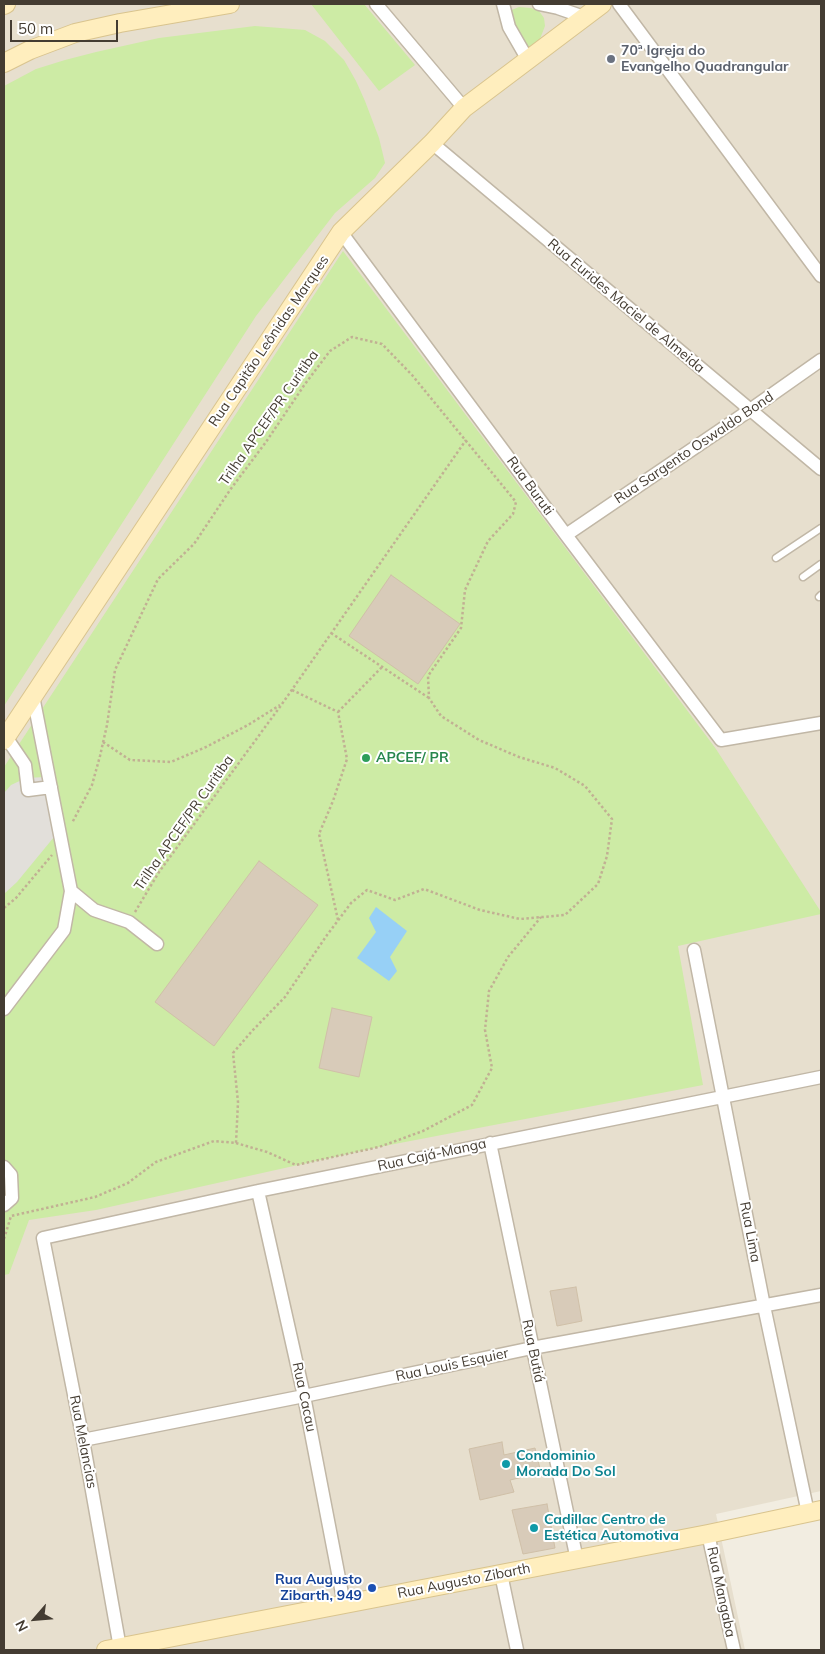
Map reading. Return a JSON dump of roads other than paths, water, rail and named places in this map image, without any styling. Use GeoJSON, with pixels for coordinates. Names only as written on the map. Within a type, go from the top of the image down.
{"type":"FeatureCollection","features":[{"type":"Feature","properties":{"kind":"street"},"geometry":{"type":"LineString","coordinates":[[4,63],[30,50],[75,33],[221,4]]}},
{"type":"Feature","properties":{"kind":"street"},"geometry":{"type":"LineString","coordinates":[[376,4],[464,108]]}},
{"type":"Feature","properties":{"kind":"street"},"geometry":{"type":"LineString","coordinates":[[503,4],[509,27],[528,60]]}},
{"type":"Feature","properties":{"kind":"street"},"geometry":{"type":"LineString","coordinates":[[539,4],[584,17]]}},
{"type":"Feature","properties":{"kind":"street","name":"Rua Capitão Leônidas Marques"},"geometry":{"type":"LineString","coordinates":[[5,738],[341,232],[432,143],[464,108],[602,4]]}},
{"type":"Feature","properties":{"kind":"street"},"geometry":{"type":"LineString","coordinates":[[618,4],[821,276]]}},
{"type":"Feature","properties":{"kind":"street","name":"Rua Eurides Maciel de Almeida"},"geometry":{"type":"LineString","coordinates":[[432,143],[821,469]]}},
{"type":"Feature","properties":{"kind":"street","name":"Rua Buruti"},"geometry":{"type":"LineString","coordinates":[[341,232],[721,740],[821,723]]}},
{"type":"Feature","properties":{"kind":"street","name":"Rua Sargento Oswaldo Bond"},"geometry":{"type":"LineString","coordinates":[[566,535],[821,360]]}},
{"type":"Feature","properties":{"kind":"street"},"geometry":{"type":"LineString","coordinates":[[4,1009],[64,930],[71,891],[33,696]]}},
{"type":"Feature","properties":{"kind":"street"},"geometry":{"type":"LineString","coordinates":[[5,738],[25,765],[28,790],[51,787]]}},
{"type":"Feature","properties":{"kind":"street"},"geometry":{"type":"LineString","coordinates":[[25,765],[47,762]]}},
{"type":"Feature","properties":{"kind":"street"},"geometry":{"type":"LineString","coordinates":[[71,891],[94,910],[129,922],[157,944]]}},
{"type":"Feature","properties":{"kind":"street","name":"Rua Lima"},"geometry":{"type":"LineString","coordinates":[[694,950],[764,1306],[814,1512]]}},
{"type":"Feature","properties":{"kind":"street","name":"Rua Cajá-Manga"},"geometry":{"type":"LineString","coordinates":[[43,1238],[258,1190],[821,1076]]}},
{"type":"Feature","properties":{"kind":"street","name":"Rua Butiá"},"geometry":{"type":"LineString","coordinates":[[490,1143],[576,1560]]}},
{"type":"Feature","properties":{"kind":"street"},"geometry":{"type":"LineString","coordinates":[[4,1167],[11,1175],[12,1198],[4,1205]]}},
{"type":"Feature","properties":{"kind":"street","name":"Rua Cacau"},"geometry":{"type":"LineString","coordinates":[[258,1190],[304,1396],[344,1604]]}},
{"type":"Feature","properties":{"kind":"street","name":"Rua Melancias"},"geometry":{"type":"LineString","coordinates":[[43,1238],[83,1440],[113,1649]]}},
{"type":"Feature","properties":{"kind":"street","name":"Rua Louis Esquier"},"geometry":{"type":"LineString","coordinates":[[83,1440],[532,1348],[821,1295]]}},
{"type":"Feature","properties":{"kind":"street","name":"Rua Augusto Zibarth"},"geometry":{"type":"LineString","coordinates":[[113,1649],[814,1512]]}},
{"type":"Feature","properties":{"kind":"street","name":"Rua Mangaba"},"geometry":{"type":"LineString","coordinates":[[708,1534],[734,1650]]}},
{"type":"Feature","properties":{"kind":"street"},"geometry":{"type":"LineString","coordinates":[[501,1574],[516,1650]]}},
{"type":"Feature","properties":{"kind":"lane"},"geometry":{"type":"LineString","coordinates":[[776,558],[821,528]]}},
{"type":"Feature","properties":{"kind":"lane"},"geometry":{"type":"LineString","coordinates":[[803,577],[821,564]]}},
{"type":"Feature","properties":{"kind":"water"},"geometry":{"type":"Polygon","coordinates":[[[376,907],[407,931],[390,957],[397,971],[389,981],[357,958],[376,932],[369,918],[376,907]]]}},
{"type":"Feature","properties":{"kind":"place","name":"70ª Igreja do Evangelho Quadrangular"},"geometry":{"type":"Point","coordinates":[611,59]}},
{"type":"Feature","properties":{"kind":"place","name":"APCEF/ PR"},"geometry":{"type":"Point","coordinates":[366,758]}},
{"type":"Feature","properties":{"kind":"place","name":"Condominio Morada Do Sol"},"geometry":{"type":"Point","coordinates":[506,1464]}},
{"type":"Feature","properties":{"kind":"place","name":"Cadillac Centro de Estética Automotiva"},"geometry":{"type":"Point","coordinates":[534,1528]}},
{"type":"Feature","properties":{"kind":"place","name":"Rua Augusto Zibarth, 949"},"geometry":{"type":"Point","coordinates":[372,1588]}}]}
